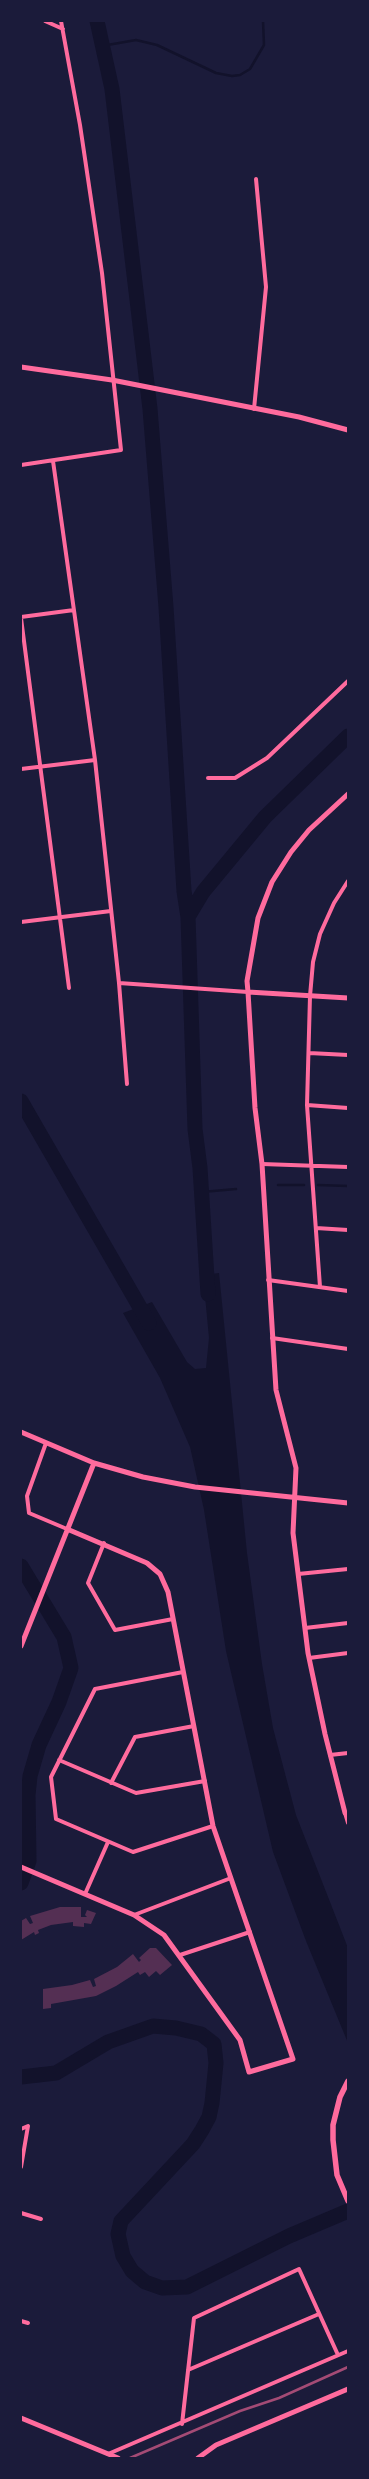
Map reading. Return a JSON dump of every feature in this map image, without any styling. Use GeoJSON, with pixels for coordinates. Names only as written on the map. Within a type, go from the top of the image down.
{"type":"FeatureCollection","features":[{"type":"Feature","properties":{"kind":"main road"},"geometry":{"type":"LineString","coordinates":[[348,2081],[340,2097],[333,2125],[333,2158],[341,2188],[348,2201]]}},
{"type":"Feature","properties":{"kind":"street"},"geometry":{"type":"LineString","coordinates":[[45,21],[63,30]]}},
{"type":"Feature","properties":{"kind":"street"},"geometry":{"type":"LineString","coordinates":[[21,464],[121,450],[112,380],[102,273],[80,125],[61,21]]}},
{"type":"Feature","properties":{"kind":"street"},"geometry":{"type":"LineString","coordinates":[[254,409],[266,303],[266,287],[256,179]]}},
{"type":"Feature","properties":{"kind":"street"},"geometry":{"type":"LineString","coordinates":[[21,367],[112,380],[348,430]]}},
{"type":"Feature","properties":{"kind":"street"},"geometry":{"type":"LineString","coordinates":[[53,460],[95,760],[119,983],[127,1084]]}},
{"type":"Feature","properties":{"kind":"street"},"geometry":{"type":"LineString","coordinates":[[69,988],[21,618],[74,610]]}},
{"type":"Feature","properties":{"kind":"street"},"geometry":{"type":"LineString","coordinates":[[208,778],[235,778],[267,758],[348,682]]}},
{"type":"Feature","properties":{"kind":"street"},"geometry":{"type":"LineString","coordinates":[[21,769],[95,760]]}},
{"type":"Feature","properties":{"kind":"street"},"geometry":{"type":"LineString","coordinates":[[348,794],[309,830],[291,852],[272,882],[258,918],[251,949],[248,992],[255,1108],[262,1164],[276,1390],[296,1468],[293,1533],[309,1658],[330,1755],[348,1823]]}},
{"type":"Feature","properties":{"kind":"street"},"geometry":{"type":"LineString","coordinates":[[320,1287],[307,1105],[310,996],[313,962],[320,934],[334,903],[348,881]]}},
{"type":"Feature","properties":{"kind":"street"},"geometry":{"type":"LineString","coordinates":[[21,922],[111,911]]}},
{"type":"Feature","properties":{"kind":"street"},"geometry":{"type":"LineString","coordinates":[[119,983],[348,998]]}},
{"type":"Feature","properties":{"kind":"street"},"geometry":{"type":"LineString","coordinates":[[309,1053],[348,1055]]}},
{"type":"Feature","properties":{"kind":"street"},"geometry":{"type":"LineString","coordinates":[[307,1105],[348,1108]]}},
{"type":"Feature","properties":{"kind":"street"},"geometry":{"type":"LineString","coordinates":[[262,1164],[348,1167]]}},
{"type":"Feature","properties":{"kind":"street"},"geometry":{"type":"LineString","coordinates":[[316,1228],[348,1230]]}},
{"type":"Feature","properties":{"kind":"street"},"geometry":{"type":"LineString","coordinates":[[268,1280],[348,1292]]}},
{"type":"Feature","properties":{"kind":"street"},"geometry":{"type":"LineString","coordinates":[[272,1338],[348,1349]]}},
{"type":"Feature","properties":{"kind":"street"},"geometry":{"type":"LineString","coordinates":[[21,1432],[94,1463],[170,1482],[348,1503]]}},
{"type":"Feature","properties":{"kind":"street"},"geometry":{"type":"LineString","coordinates":[[21,1868],[134,1915],[164,1935],[180,1955],[240,2040],[249,2072],[293,2060],[213,1826],[168,1592],[160,1574],[147,1563],[104,1543],[29,1513],[27,1496],[46,1443]]}},
{"type":"Feature","properties":{"kind":"street"},"geometry":{"type":"LineString","coordinates":[[22,1643],[94,1463]]}},
{"type":"Feature","properties":{"kind":"street"},"geometry":{"type":"LineString","coordinates":[[104,1543],[88,1583],[115,1630],[173,1619]]}},
{"type":"Feature","properties":{"kind":"street"},"geometry":{"type":"LineString","coordinates":[[298,1574],[348,1569]]}},
{"type":"Feature","properties":{"kind":"street"},"geometry":{"type":"LineString","coordinates":[[305,1628],[348,1623]]}},
{"type":"Feature","properties":{"kind":"street"},"geometry":{"type":"LineString","coordinates":[[309,1658],[348,1653]]}},
{"type":"Feature","properties":{"kind":"street"},"geometry":{"type":"LineString","coordinates":[[183,1672],[95,1689],[51,1777],[56,1819],[133,1852],[213,1826]]}},
{"type":"Feature","properties":{"kind":"street"},"geometry":{"type":"LineString","coordinates":[[111,1783],[135,1737],[194,1726]]}},
{"type":"Feature","properties":{"kind":"street"},"geometry":{"type":"LineString","coordinates":[[330,1755],[348,1753]]}},
{"type":"Feature","properties":{"kind":"street"},"geometry":{"type":"LineString","coordinates":[[59,1760],[136,1793],[205,1781]]}},
{"type":"Feature","properties":{"kind":"street"},"geometry":{"type":"LineString","coordinates":[[85,1894],[108,1842]]}},
{"type":"Feature","properties":{"kind":"street"},"geometry":{"type":"LineString","coordinates":[[134,1915],[231,1878]]}},
{"type":"Feature","properties":{"kind":"street"},"geometry":{"type":"LineString","coordinates":[[180,1955],[250,1932]]}},
{"type":"Feature","properties":{"kind":"street"},"geometry":{"type":"LineString","coordinates":[[21,2129],[28,2126],[21,2167]]}},
{"type":"Feature","properties":{"kind":"street"},"geometry":{"type":"LineString","coordinates":[[21,2213],[41,2219]]}},
{"type":"Feature","properties":{"kind":"street"},"geometry":{"type":"LineString","coordinates":[[182,2424],[194,2318],[299,2269],[338,2355]]}},
{"type":"Feature","properties":{"kind":"street"},"geometry":{"type":"LineString","coordinates":[[188,2370],[319,2314]]}},
{"type":"Feature","properties":{"kind":"street"},"geometry":{"type":"LineString","coordinates":[[21,2321],[28,2323]]}},
{"type":"Feature","properties":{"kind":"street"},"geometry":{"type":"LineString","coordinates":[[108,2454],[182,2424],[348,2351]]}},
{"type":"Feature","properties":{"kind":"street"},"geometry":{"type":"LineString","coordinates":[[198,2458],[216,2445],[348,2389]]}},
{"type":"Feature","properties":{"kind":"street"},"geometry":{"type":"LineString","coordinates":[[21,2418],[118,2458]]}},
{"type":"Feature","properties":{"kind":"shaded area"},"geometry":{"type":"Polygon","coordinates":[[[219,1273],[247,1553],[262,1664],[273,1728],[296,1815],[348,1948],[348,2043],[306,1941],[273,1852],[226,1651],[204,1510],[190,1447],[160,1378],[123,1313],[152,1302],[187,1362],[195,1369],[206,1368],[209,1338],[203,1275],[219,1273]]]}},
{"type":"Feature","properties":{"kind":"building"},"geometry":{"type":"Polygon","coordinates":[[[60,1907],[81,1907],[81,1917],[87,1917],[85,1915],[87,1910],[96,1913],[91,1924],[84,1923],[84,1927],[73,1926],[73,1922],[51,1925],[38,1930],[39,1933],[35,1935],[34,1932],[21,1940],[21,1921],[26,1918],[30,1924],[33,1923],[30,1916],[60,1907]]]}},
{"type":"Feature","properties":{"kind":"building"},"geometry":{"type":"Polygon","coordinates":[[[150,1948],[156,1948],[172,1965],[160,1975],[156,1971],[149,1977],[145,1972],[140,1975],[138,1972],[116,1986],[96,1996],[51,2004],[51,2008],[43,2009],[43,1989],[72,1985],[90,1980],[93,1987],[96,1986],[94,1979],[117,1967],[133,1954],[139,1962],[141,1960],[139,1958],[150,1948]]]}},
{"type":"Feature","properties":{"kind":"waterway"},"geometry":{"type":"LineString","coordinates":[[97,21],[112,89],[150,409],[166,607],[184,891],[188,917],[195,1129],[200,1168],[208,1294]]}},
{"type":"Feature","properties":{"kind":"waterway"},"geometry":{"type":"LineString","coordinates":[[102,46],[136,40],[157,45],[216,73],[232,76],[240,75],[250,69],[264,45],[263,21]]}},
{"type":"Feature","properties":{"kind":"waterway"},"geometry":{"type":"LineString","coordinates":[[188,917],[203,892],[265,817],[348,736]]}},
{"type":"Feature","properties":{"kind":"waterway"},"geometry":{"type":"LineString","coordinates":[[21,1101],[149,1323]]}},
{"type":"Feature","properties":{"kind":"waterway"},"geometry":{"type":"LineString","coordinates":[[278,1185],[304,1185]]}},
{"type":"Feature","properties":{"kind":"waterway"},"geometry":{"type":"LineString","coordinates":[[318,1185],[348,1186]]}},
{"type":"Feature","properties":{"kind":"waterway"},"geometry":{"type":"LineString","coordinates":[[202,1192],[236,1189]]}},
{"type":"Feature","properties":{"kind":"waterway"},"geometry":{"type":"LineString","coordinates":[[21,1566],[64,1637],[71,1668],[59,1702],[39,1745],[30,1776],[28,1795],[29,1861],[21,1883]]}},
{"type":"Feature","properties":{"kind":"waterway"},"geometry":{"type":"LineString","coordinates":[[21,2077],[56,2073],[108,2042],[153,2026],[176,2028],[201,2034],[214,2044],[216,2063],[209,2117],[193,2144],[121,2221],[118,2234],[123,2256],[132,2271],[145,2282],[162,2288],[187,2287],[289,2236],[348,2211]]}},
{"type":"Feature","properties":{"kind":"railway"},"geometry":{"type":"LineString","coordinates":[[130,2458],[240,2411],[279,2398],[348,2367]]}}]}
